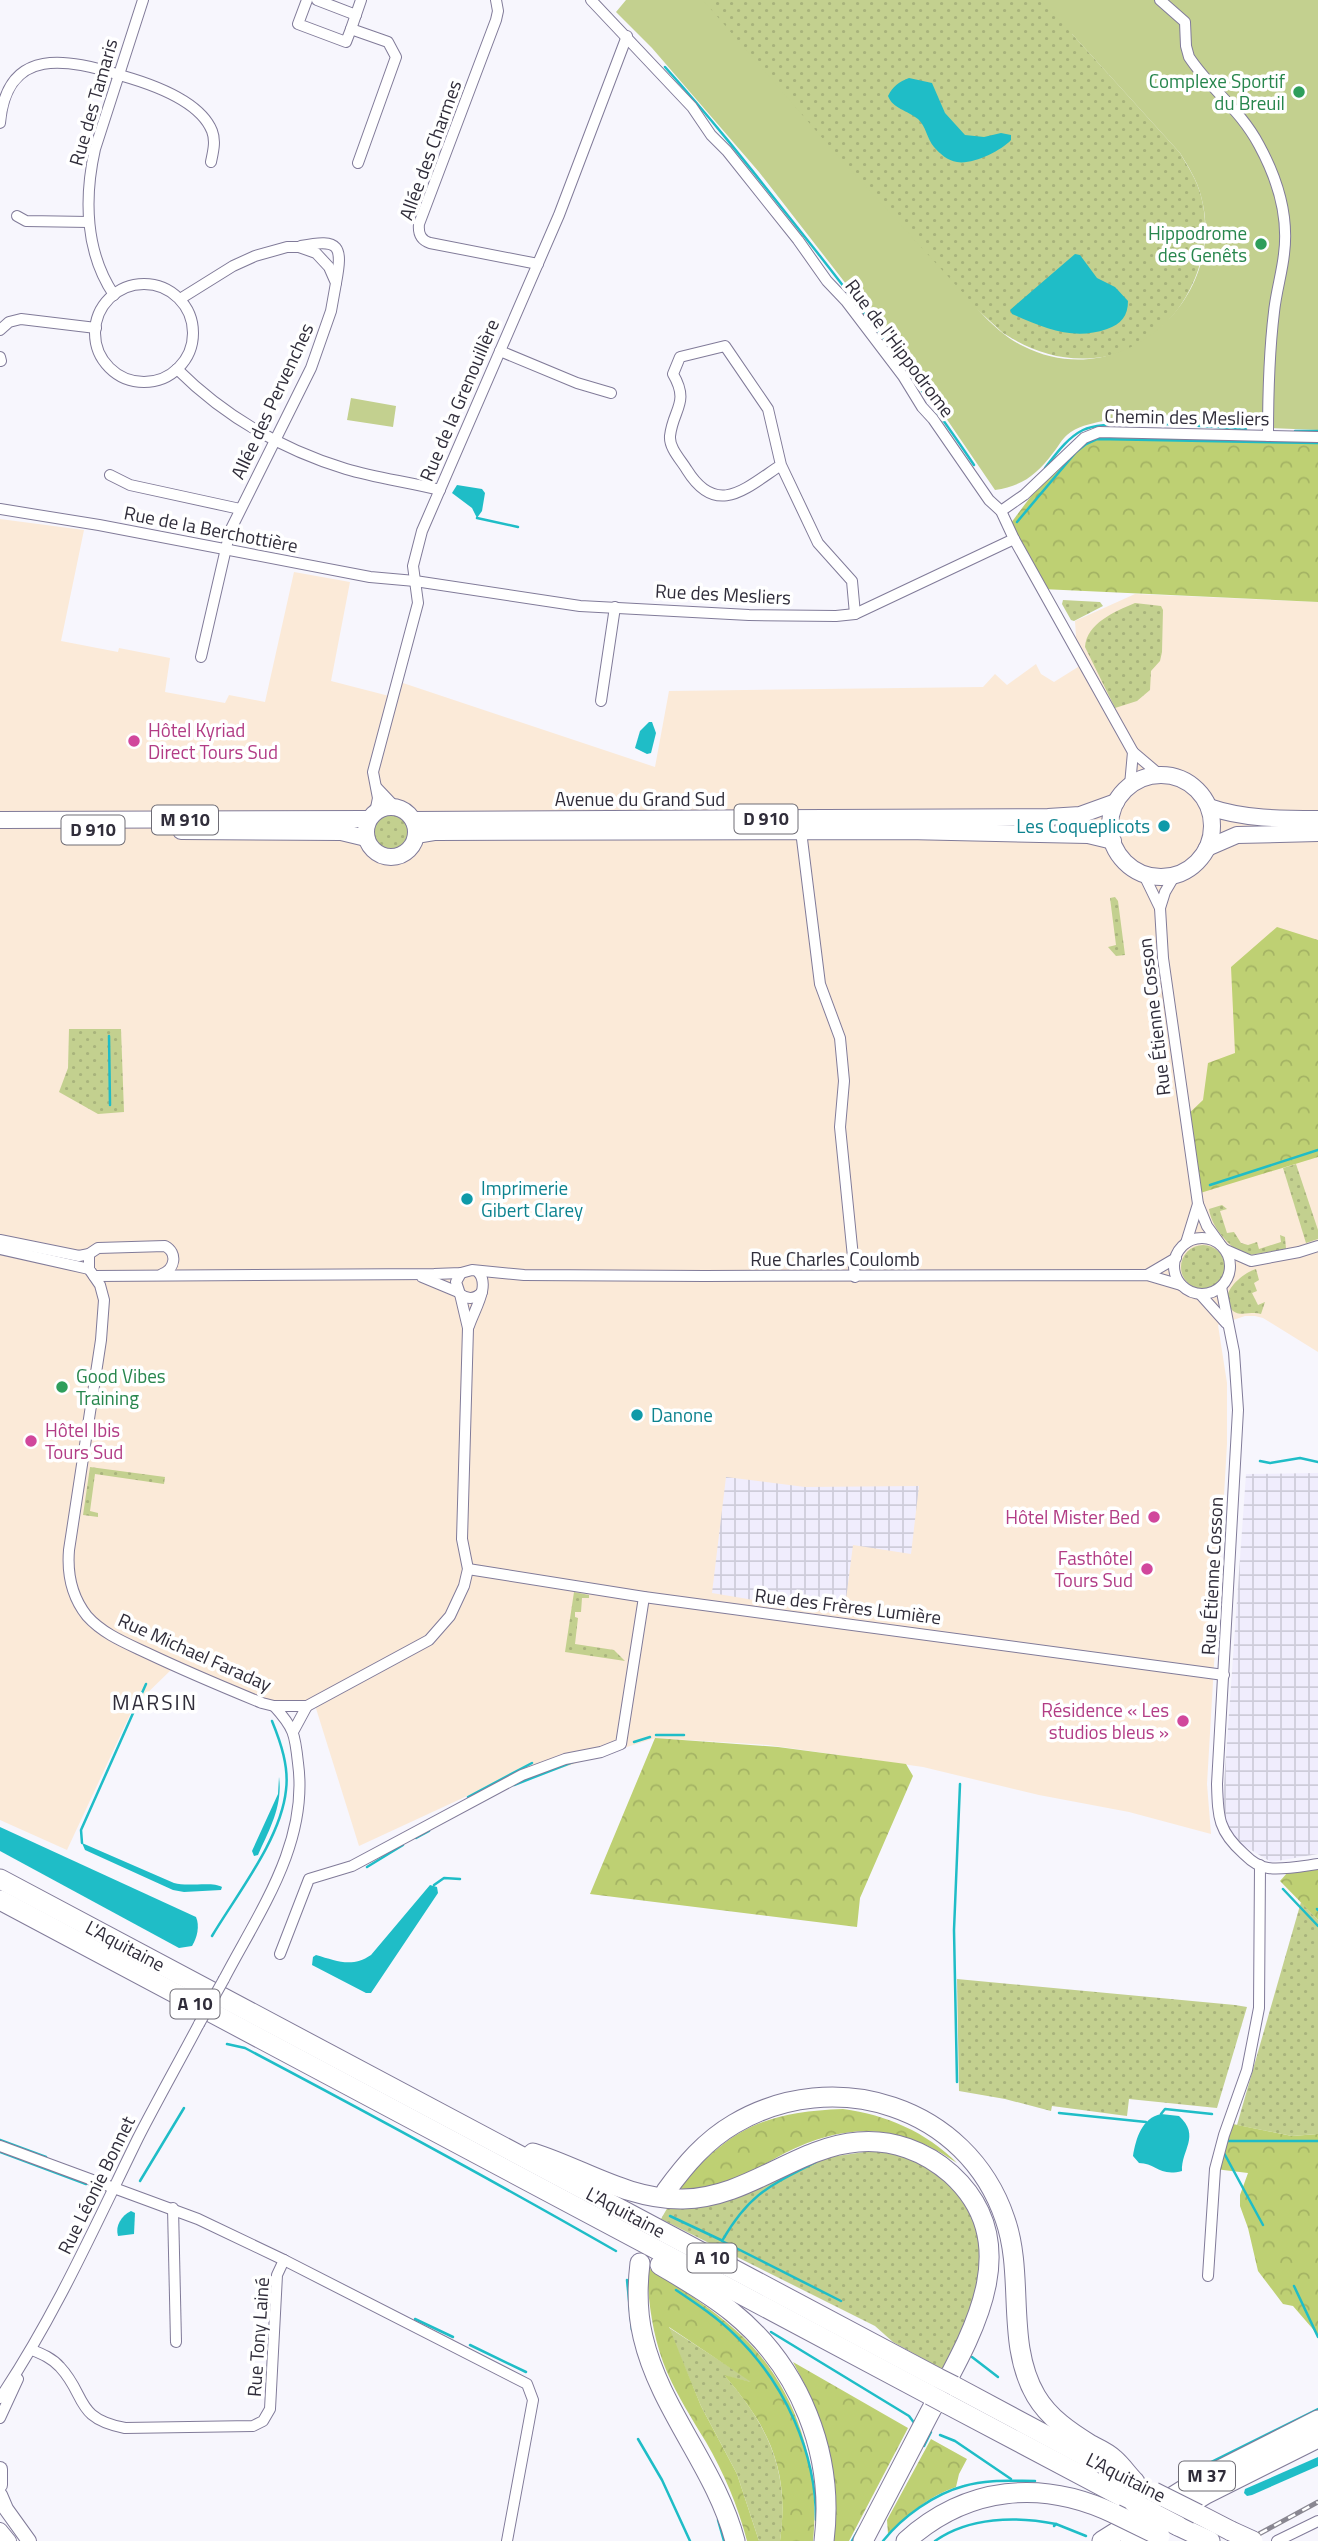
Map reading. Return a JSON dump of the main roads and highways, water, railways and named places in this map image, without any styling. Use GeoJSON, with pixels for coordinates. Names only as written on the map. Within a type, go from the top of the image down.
{"type":"FeatureCollection","features":[{"type":"Feature","properties":{"kind":"highway","name":"L'Aquitaine"},"geometry":{"type":"LineString","coordinates":[[0,1879],[486,2138],[942,2391],[1134,2503],[1169,2534],[1210,2541]]}},
{"type":"Feature","properties":{"kind":"highway","name":"L'Aquitaine"},"geometry":{"type":"LineString","coordinates":[[0,1900],[612,2226],[942,2391],[1253,2541]]}},
{"type":"Feature","properties":{"kind":"highway"},"geometry":{"type":"LineString","coordinates":[[659,2203],[697,2153],[713,2138],[749,2116],[788,2102],[827,2097],[865,2099],[899,2109],[924,2121],[962,2151],[982,2175],[998,2201],[1014,2255],[1020,2351],[1036,2395],[1060,2423],[1113,2457],[1135,2482]]}},
{"type":"Feature","properties":{"kind":"highway"},"geometry":{"type":"LineString","coordinates":[[486,2138],[559,2161],[622,2190],[654,2197],[696,2198],[729,2192],[816,2153],[859,2142],[889,2143],[917,2151],[959,2181],[980,2214],[987,2235],[989,2260],[984,2301],[965,2347],[863,2541]]}},
{"type":"Feature","properties":{"kind":"highway"},"geometry":{"type":"LineString","coordinates":[[612,2226],[619,2241],[701,2290],[732,2312],[760,2337],[783,2368],[808,2416],[819,2448],[825,2487],[824,2541]]}},
{"type":"Feature","properties":{"kind":"highway"},"geometry":{"type":"LineString","coordinates":[[640,2263],[638,2305],[643,2339],[649,2357],[665,2394],[722,2500],[735,2541]]}},
{"type":"Feature","properties":{"kind":"highway","name":"M 37"},"geometry":{"type":"LineString","coordinates":[[1102,2541],[1196,2482],[1318,2420]]}},
{"type":"Feature","properties":{"kind":"highway","name":"M 37"},"geometry":{"type":"LineString","coordinates":[[1130,2541],[1206,2494],[1318,2438]]}},
{"type":"Feature","properties":{"kind":"highway"},"geometry":{"type":"LineString","coordinates":[[906,2541],[954,2508],[1008,2493],[1041,2492],[1068,2497],[1169,2534]]}},
{"type":"Feature","properties":{"kind":"main road"},"geometry":{"type":"LineString","coordinates":[[1175,776],[1201,793],[1209,807],[1212,828],[1207,848],[1194,865],[1175,875],[1159,877],[1143,873],[1124,860],[1113,841],[1111,821],[1116,802],[1130,785],[1144,778],[1175,776]]}},
{"type":"Feature","properties":{"kind":"main road","name":"Avenue du Grand Sud"},"geometry":{"type":"LineString","coordinates":[[414,827],[1024,818],[1080,815],[1116,802]]}},
{"type":"Feature","properties":{"kind":"main road"},"geometry":{"type":"LineString","coordinates":[[1209,807],[1228,813],[1260,817],[1318,819]]}},
{"type":"Feature","properties":{"kind":"main road"},"geometry":{"type":"LineString","coordinates":[[382,809],[402,810],[414,827],[411,848],[393,858],[373,851],[366,838],[372,816],[382,809]]}},
{"type":"Feature","properties":{"kind":"main road","name":"M 910"},"geometry":{"type":"LineString","coordinates":[[0,820],[372,816]]}},
{"type":"Feature","properties":{"kind":"main road","name":"Avenue du Grand Sud"},"geometry":{"type":"LineString","coordinates":[[414,827],[434,832],[801,831],[1079,835],[1113,841]]}},
{"type":"Feature","properties":{"kind":"main road","name":"D 910"},"geometry":{"type":"LineString","coordinates":[[0,831],[341,832],[366,838]]}},
{"type":"Feature","properties":{"kind":"main road"},"geometry":{"type":"LineString","coordinates":[[1207,848],[1237,835],[1318,833]]}},
{"type":"Feature","properties":{"kind":"water"},"geometry":{"type":"Polygon","coordinates":[[[909,78],[932,83],[945,113],[965,135],[984,137],[1001,133],[1011,135],[1011,140],[993,153],[978,159],[963,162],[947,158],[934,147],[918,119],[897,107],[888,96],[897,85],[909,78]]]}},
{"type":"Feature","properties":{"kind":"water"},"geometry":{"type":"Polygon","coordinates":[[[1075,254],[1080,255],[1097,278],[1115,287],[1128,301],[1127,311],[1120,322],[1112,327],[1082,334],[1047,328],[1012,314],[1010,310],[1075,254]]]}},
{"type":"Feature","properties":{"kind":"water"},"geometry":{"type":"Polygon","coordinates":[[[457,485],[482,489],[485,493],[482,511],[477,518],[472,508],[452,493],[457,485]]]}},
{"type":"Feature","properties":{"kind":"water"},"geometry":{"type":"Polygon","coordinates":[[[652,722],[656,733],[651,753],[647,754],[635,748],[640,731],[652,722]]]}},
{"type":"Feature","properties":{"kind":"water"},"geometry":{"type":"Polygon","coordinates":[[[279,1777],[279,1798],[274,1818],[258,1855],[254,1856],[252,1851],[278,1794],[279,1777]]]}},
{"type":"Feature","properties":{"kind":"water"},"geometry":{"type":"Polygon","coordinates":[[[0,1827],[196,1917],[197,1932],[192,1946],[179,1948],[0,1851],[0,1827]]]}},
{"type":"Feature","properties":{"kind":"water"},"geometry":{"type":"Polygon","coordinates":[[[82,1843],[174,1883],[213,1884],[222,1887],[221,1890],[173,1890],[85,1850],[82,1843]]]}},
{"type":"Feature","properties":{"kind":"water"},"geometry":{"type":"Polygon","coordinates":[[[430,1885],[437,1887],[438,1893],[371,1993],[366,1993],[312,1965],[316,1955],[351,1962],[371,1955],[430,1885]]]}},
{"type":"Feature","properties":{"kind":"water"},"geometry":{"type":"Polygon","coordinates":[[[1161,2114],[1179,2116],[1189,2130],[1182,2171],[1163,2171],[1139,2163],[1133,2156],[1138,2136],[1145,2124],[1161,2114]]]}},
{"type":"Feature","properties":{"kind":"water"},"geometry":{"type":"Polygon","coordinates":[[[131,2211],[135,2213],[134,2234],[118,2236],[120,2222],[131,2211]]]}},
{"type":"Feature","properties":{"kind":"water"},"geometry":{"type":"Polygon","coordinates":[[[1318,2457],[1318,2466],[1252,2495],[1247,2496],[1244,2493],[1245,2489],[1318,2457]]]}},
{"type":"Feature","properties":{"kind":"waterway"},"geometry":{"type":"LineString","coordinates":[[665,67],[725,137],[840,282],[974,465]]}},
{"type":"Feature","properties":{"kind":"waterway"},"geometry":{"type":"LineString","coordinates":[[1045,468],[1072,437],[1096,426],[1137,423],[1246,429]]}},
{"type":"Feature","properties":{"kind":"waterway"},"geometry":{"type":"LineString","coordinates":[[1295,431],[1318,431]]}},
{"type":"Feature","properties":{"kind":"waterway"},"geometry":{"type":"LineString","coordinates":[[1017,522],[1076,452],[1097,439],[1318,443]]}},
{"type":"Feature","properties":{"kind":"waterway"},"geometry":{"type":"LineString","coordinates":[[477,518],[518,527]]}},
{"type":"Feature","properties":{"kind":"waterway"},"geometry":{"type":"LineString","coordinates":[[109,1036],[110,1105]]}},
{"type":"Feature","properties":{"kind":"waterway"},"geometry":{"type":"LineString","coordinates":[[1210,1185],[1318,1150]]}},
{"type":"Feature","properties":{"kind":"waterway"},"geometry":{"type":"LineString","coordinates":[[1260,1461],[1270,1463],[1300,1458],[1318,1462]]}},
{"type":"Feature","properties":{"kind":"waterway"},"geometry":{"type":"LineString","coordinates":[[82,1843],[81,1830],[146,1684]]}},
{"type":"Feature","properties":{"kind":"waterway"},"geometry":{"type":"LineString","coordinates":[[212,1936],[267,1847],[282,1809],[286,1790],[285,1764],[272,1721]]}},
{"type":"Feature","properties":{"kind":"waterway"},"geometry":{"type":"LineString","coordinates":[[656,1735],[684,1735]]}},
{"type":"Feature","properties":{"kind":"waterway"},"geometry":{"type":"LineString","coordinates":[[634,1742],[650,1737]]}},
{"type":"Feature","properties":{"kind":"waterway"},"geometry":{"type":"LineString","coordinates":[[514,1785],[573,1762]]}},
{"type":"Feature","properties":{"kind":"waterway"},"geometry":{"type":"LineString","coordinates":[[468,1797],[532,1763]]}},
{"type":"Feature","properties":{"kind":"waterway"},"geometry":{"type":"LineString","coordinates":[[957,2082],[954,1930],[960,1784]]}},
{"type":"Feature","properties":{"kind":"waterway"},"geometry":{"type":"LineString","coordinates":[[416,1838],[429,1831]]}},
{"type":"Feature","properties":{"kind":"waterway"},"geometry":{"type":"LineString","coordinates":[[367,1867],[403,1845]]}},
{"type":"Feature","properties":{"kind":"waterway"},"geometry":{"type":"LineString","coordinates":[[434,1885],[444,1878],[460,1879]]}},
{"type":"Feature","properties":{"kind":"waterway"},"geometry":{"type":"LineString","coordinates":[[1283,1889],[1318,1926]]}},
{"type":"Feature","properties":{"kind":"waterway"},"geometry":{"type":"LineString","coordinates":[[227,2044],[245,2048],[292,2073],[616,2251]]}},
{"type":"Feature","properties":{"kind":"waterway"},"geometry":{"type":"LineString","coordinates":[[140,2181],[184,2108]]}},
{"type":"Feature","properties":{"kind":"waterway"},"geometry":{"type":"LineString","coordinates":[[1161,2114],[1165,2109],[1212,2114]]}},
{"type":"Feature","properties":{"kind":"waterway"},"geometry":{"type":"LineString","coordinates":[[1059,2113],[1146,2122]]}},
{"type":"Feature","properties":{"kind":"waterway"},"geometry":{"type":"LineString","coordinates":[[0,2140],[46,2157]]}},
{"type":"Feature","properties":{"kind":"waterway"},"geometry":{"type":"LineString","coordinates":[[1227,2141],[1318,2141]]}},
{"type":"Feature","properties":{"kind":"waterway"},"geometry":{"type":"LineString","coordinates":[[0,2152],[86,2184]]}},
{"type":"Feature","properties":{"kind":"waterway"},"geometry":{"type":"LineString","coordinates":[[1224,2153],[1263,2225]]}},
{"type":"Feature","properties":{"kind":"waterway"},"geometry":{"type":"LineString","coordinates":[[816,2162],[773,2185],[751,2202],[722,2241],[841,2301]]}},
{"type":"Feature","properties":{"kind":"waterway"},"geometry":{"type":"LineString","coordinates":[[670,2216],[721,2240]]}},
{"type":"Feature","properties":{"kind":"waterway"},"geometry":{"type":"LineString","coordinates":[[627,2280],[632,2330]]}},
{"type":"Feature","properties":{"kind":"waterway"},"geometry":{"type":"LineString","coordinates":[[1294,2286],[1318,2337]]}},
{"type":"Feature","properties":{"kind":"waterway"},"geometry":{"type":"LineString","coordinates":[[676,2290],[715,2317],[736,2336],[754,2355],[783,2397],[804,2445],[815,2495],[816,2520]]}},
{"type":"Feature","properties":{"kind":"waterway"},"geometry":{"type":"LineString","coordinates":[[415,2319],[453,2337]]}},
{"type":"Feature","properties":{"kind":"waterway"},"geometry":{"type":"LineString","coordinates":[[771,2332],[909,2416],[915,2424]]}},
{"type":"Feature","properties":{"kind":"waterway"},"geometry":{"type":"LineString","coordinates":[[470,2345],[526,2372]]}},
{"type":"Feature","properties":{"kind":"waterway"},"geometry":{"type":"LineString","coordinates":[[972,2357],[998,2377]]}},
{"type":"Feature","properties":{"kind":"waterway"},"geometry":{"type":"LineString","coordinates":[[1199,2468],[1318,2409]]}},
{"type":"Feature","properties":{"kind":"waterway"},"geometry":{"type":"LineString","coordinates":[[924,2446],[931,2432]]}},
{"type":"Feature","properties":{"kind":"waterway"},"geometry":{"type":"LineString","coordinates":[[940,2435],[955,2441],[1011,2479]]}},
{"type":"Feature","properties":{"kind":"waterway"},"geometry":{"type":"LineString","coordinates":[[638,2439],[662,2480],[690,2541]]}},
{"type":"Feature","properties":{"kind":"waterway"},"geometry":{"type":"LineString","coordinates":[[883,2541],[899,2523],[919,2508],[953,2490],[982,2482],[1035,2481]]}},
{"type":"Feature","properties":{"kind":"waterway"},"geometry":{"type":"LineString","coordinates":[[718,2520],[724,2541]]}},
{"type":"Feature","properties":{"kind":"waterway"},"geometry":{"type":"LineString","coordinates":[[935,2541],[963,2527],[993,2520],[1056,2524]]}},
{"type":"Feature","properties":{"kind":"waterway"},"geometry":{"type":"LineString","coordinates":[[1054,2526],[1056,2524],[1086,2536]]}},
{"type":"Feature","properties":{"kind":"waterway"},"geometry":{"type":"LineString","coordinates":[[852,2541],[859,2529]]}},
{"type":"Feature","properties":{"kind":"railway"},"geometry":{"type":"LineString","coordinates":[[1246,2541],[1318,2502]]}},
{"type":"Feature","properties":{"kind":"place","name":"Complexe Sportif du Breuil"},"geometry":{"type":"Point","coordinates":[1299,92]}},
{"type":"Feature","properties":{"kind":"place","name":"Hippodrome des Genêts"},"geometry":{"type":"Point","coordinates":[1261,244]}},
{"type":"Feature","properties":{"kind":"place","name":"Hôtel Kyriad Direct Tours Sud"},"geometry":{"type":"Point","coordinates":[134,741]}},
{"type":"Feature","properties":{"kind":"place","name":"Les Coqueplicots"},"geometry":{"type":"Point","coordinates":[1164,826]}},
{"type":"Feature","properties":{"kind":"place","name":"Imprimerie Gibert Clarey"},"geometry":{"type":"Point","coordinates":[467,1199]}},
{"type":"Feature","properties":{"kind":"place","name":"Good Vibes Training"},"geometry":{"type":"Point","coordinates":[62,1387]}},
{"type":"Feature","properties":{"kind":"place","name":"Danone"},"geometry":{"type":"Point","coordinates":[637,1415]}},
{"type":"Feature","properties":{"kind":"place","name":"Hôtel Ibis Tours Sud"},"geometry":{"type":"Point","coordinates":[31,1441]}},
{"type":"Feature","properties":{"kind":"place","name":"Hôtel Mister Bed"},"geometry":{"type":"Point","coordinates":[1154,1517]}},
{"type":"Feature","properties":{"kind":"place","name":"Fasthôtel Tours Sud"},"geometry":{"type":"Point","coordinates":[1147,1569]}},
{"type":"Feature","properties":{"kind":"place","name":"Résidence « Les studios bleus »"},"geometry":{"type":"Point","coordinates":[1183,1721]}},
{"type":"Feature","properties":{"kind":"district","name":"MARSIN"},"geometry":{"type":"Point","coordinates":[155,1703]}}]}
